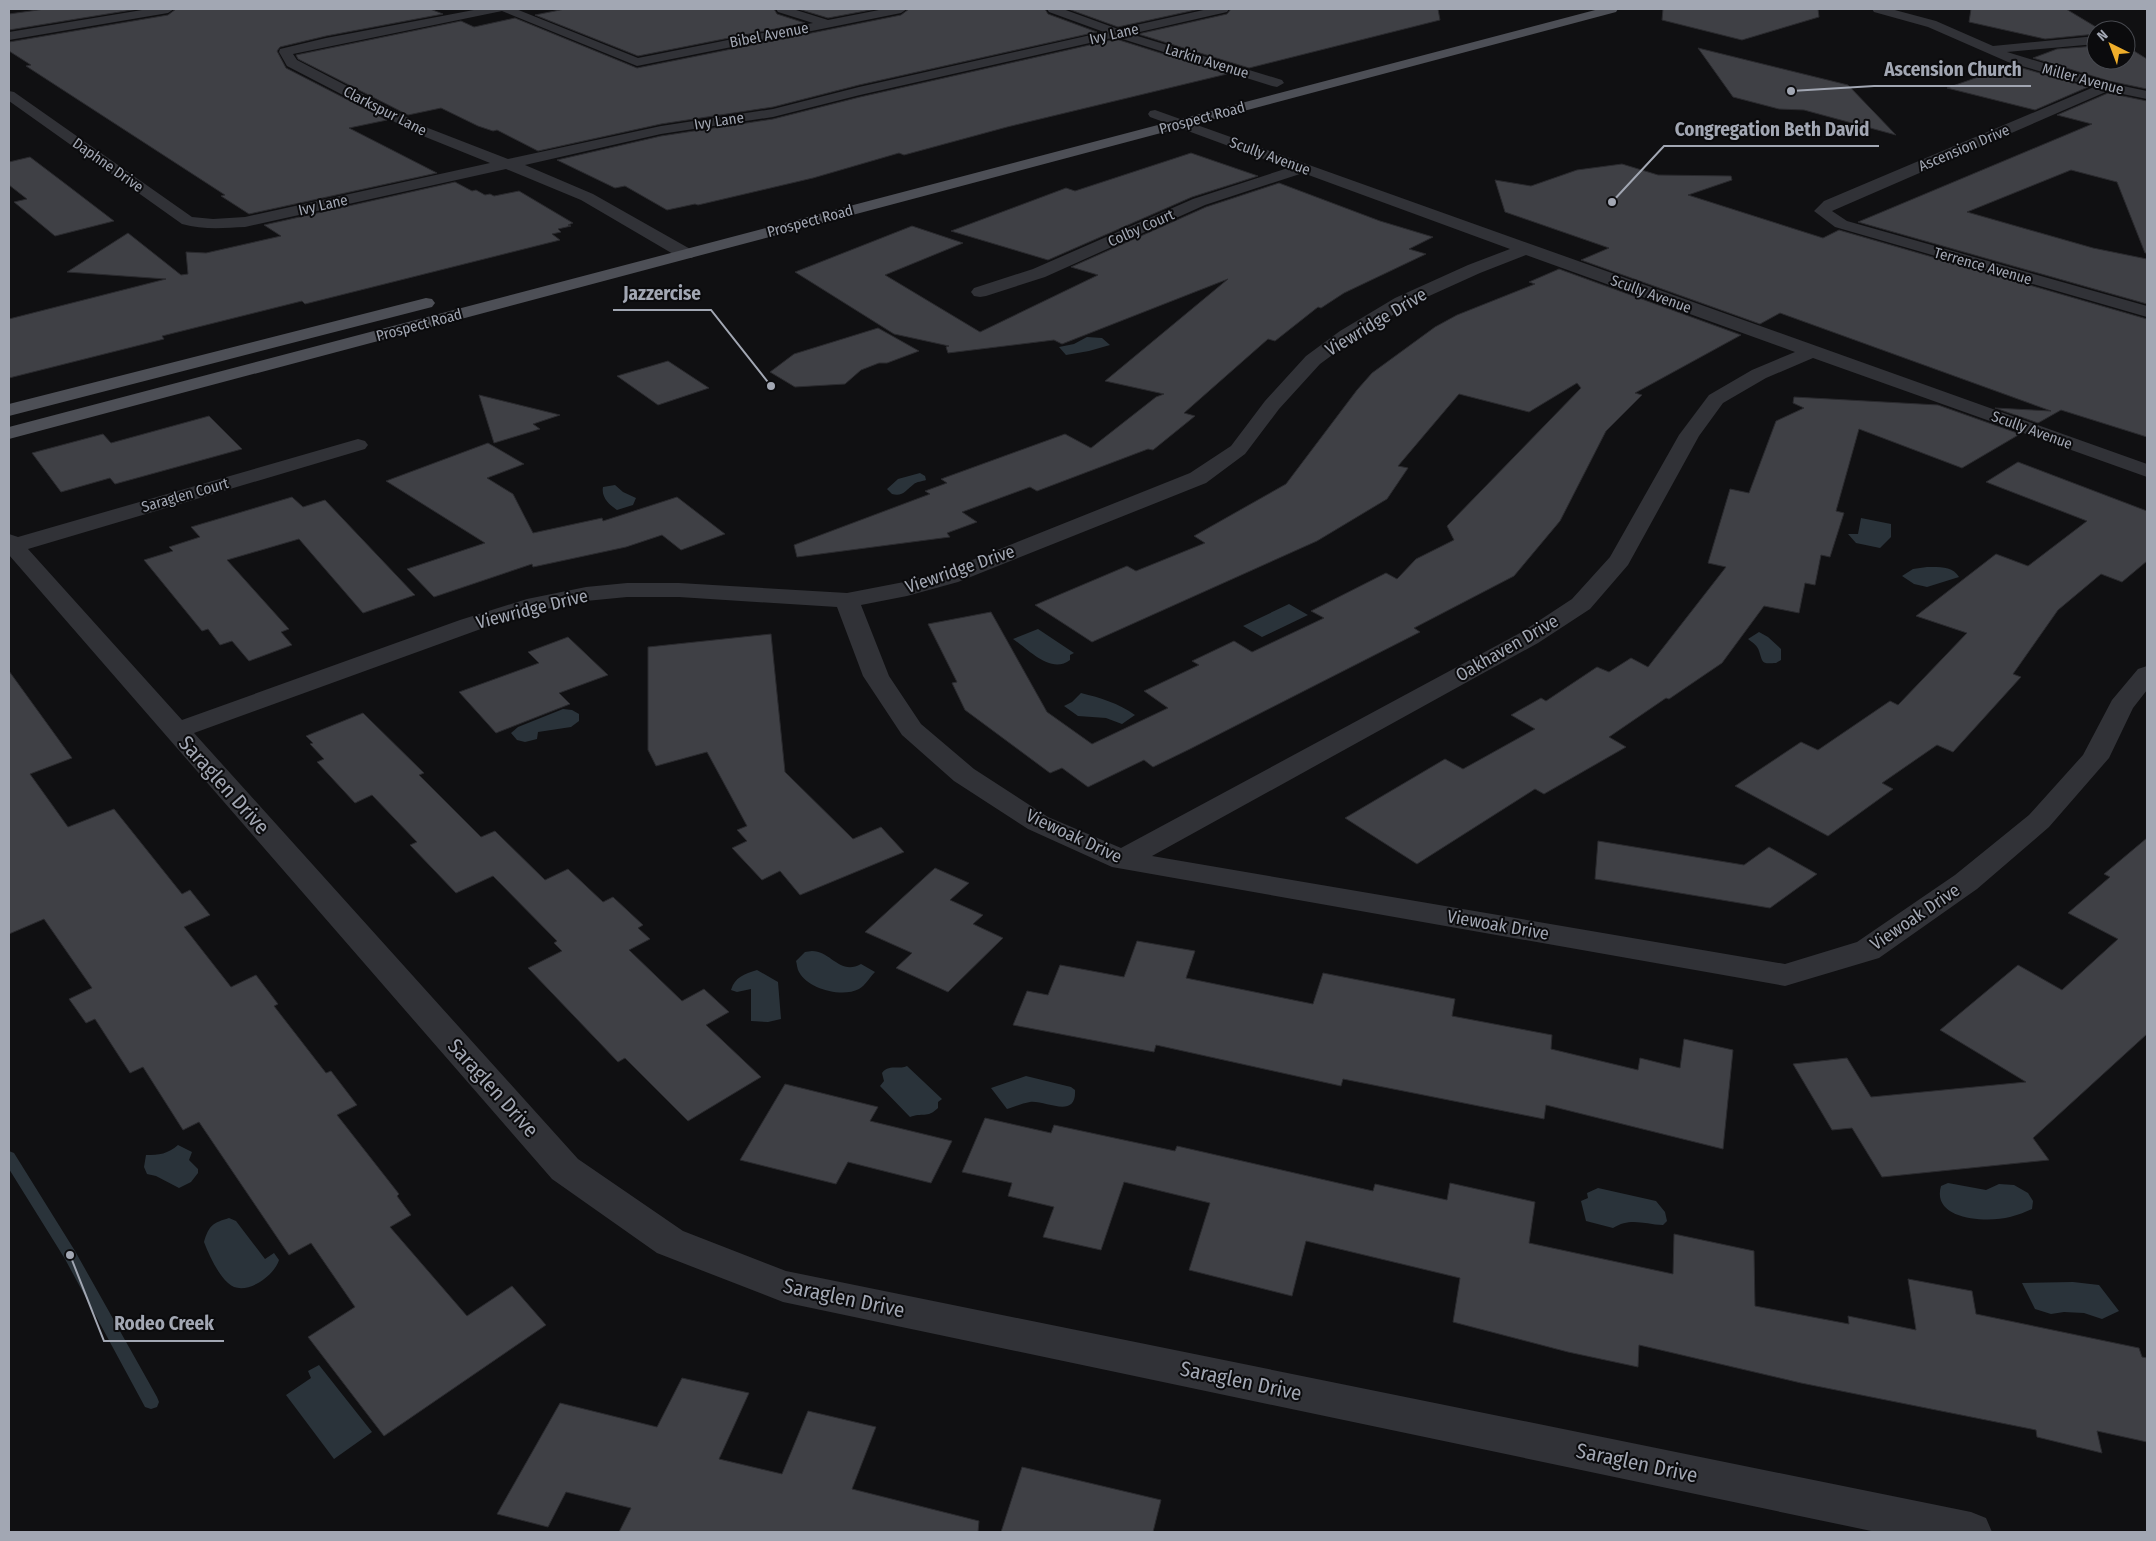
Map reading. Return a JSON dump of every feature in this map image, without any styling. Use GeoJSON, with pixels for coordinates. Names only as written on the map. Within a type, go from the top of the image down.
{"type":"FeatureCollection","features":[{"type":"Feature","properties":{"kind":"main road","name":"Prospect Road"},"geometry":{"type":"LineString","coordinates":[[9,433],[686,254],[1182,115],[1612,9]]}},
{"type":"Feature","properties":{"kind":"main road","name":"Prospect Road"},"geometry":{"type":"LineString","coordinates":[[1248,90],[1293,78]]}},
{"type":"Feature","properties":{"kind":"main road","name":"Prospect Road"},"geometry":{"type":"LineString","coordinates":[[1139,118],[1155,114]]}},
{"type":"Feature","properties":{"kind":"main road"},"geometry":{"type":"LineString","coordinates":[[643,246],[682,236]]}},
{"type":"Feature","properties":{"kind":"main road","name":"Prospect Road"},"geometry":{"type":"LineString","coordinates":[[9,410],[442,299]]}},
{"type":"Feature","properties":{"kind":"street"},"geometry":{"type":"LineString","coordinates":[[9,36],[168,9]]}},
{"type":"Feature","properties":{"kind":"street","name":"Clarkspur Lane"},"geometry":{"type":"LineString","coordinates":[[497,9],[326,42],[285,52],[292,63],[423,131],[587,197],[686,254]]}},
{"type":"Feature","properties":{"kind":"street","name":"Bibel Avenue"},"geometry":{"type":"LineString","coordinates":[[506,9],[637,62],[901,9]]}},
{"type":"Feature","properties":{"kind":"street"},"geometry":{"type":"LineString","coordinates":[[782,9],[826,24]]}},
{"type":"Feature","properties":{"kind":"street","name":"Larkin Avenue"},"geometry":{"type":"LineString","coordinates":[[1053,9],[1116,33],[1277,83]]}},
{"type":"Feature","properties":{"kind":"street","name":"Ivy Lane"},"geometry":{"type":"LineString","coordinates":[[213,224],[245,222],[661,130],[773,113],[1223,9]]}},
{"type":"Feature","properties":{"kind":"street","name":"Miller Avenue"},"geometry":{"type":"LineString","coordinates":[[1878,9],[1919,19],[2012,59],[2107,87],[2147,95]]}},
{"type":"Feature","properties":{"kind":"street"},"geometry":{"type":"LineString","coordinates":[[1992,49],[2086,41]]}},
{"type":"Feature","properties":{"kind":"street","name":"Ascension Drive"},"geometry":{"type":"LineString","coordinates":[[1822,211],[1830,204],[2107,87]]}},
{"type":"Feature","properties":{"kind":"street","name":"Daphne Drive"},"geometry":{"type":"LineString","coordinates":[[9,95],[188,221],[213,224]]}},
{"type":"Feature","properties":{"kind":"street","name":"Scully Avenue"},"geometry":{"type":"LineString","coordinates":[[1155,114],[1182,115],[1303,168],[1811,352],[2147,471]]}},
{"type":"Feature","properties":{"kind":"street","name":"Colby Court"},"geometry":{"type":"LineString","coordinates":[[980,292],[1039,273],[1199,202],[1303,168]]}},
{"type":"Feature","properties":{"kind":"street","name":"Terrence Avenue"},"geometry":{"type":"LineString","coordinates":[[1822,211],[1841,224],[2147,312]]}},
{"type":"Feature","properties":{"kind":"street","name":"Viewridge Drive"},"geometry":{"type":"LineString","coordinates":[[176,731],[469,624],[536,604],[586,594],[627,590],[678,590],[847,600],[907,589],[950,577],[1198,478],[1238,450],[1272,405],[1313,360],[1347,335],[1401,302],[1474,269],[1526,249]]}},
{"type":"Feature","properties":{"kind":"street","name":"Oakhaven Drive"},"geometry":{"type":"LineString","coordinates":[[1122,860],[1529,638],[1581,604],[1620,560],[1689,435],[1716,399],[1759,374],[1811,352]]}},
{"type":"Feature","properties":{"kind":"street","name":"Saraglen Court"},"geometry":{"type":"LineString","coordinates":[[11,543],[358,445]]}},
{"type":"Feature","properties":{"kind":"street","name":"Saraglen Drive"},"geometry":{"type":"LineString","coordinates":[[11,543],[565,1169],[670,1242],[784,1286],[1971,1532]]}},
{"type":"Feature","properties":{"kind":"street","name":"Viewoak Drive"},"geometry":{"type":"LineString","coordinates":[[847,600],[876,676],[911,729],[964,775],[1038,823],[1122,860],[1785,975],[1868,950],[1973,876],[2039,821],[2096,758],[2121,706],[2147,674]]}},
{"type":"Feature","properties":{"kind":"shaded area"},"geometry":{"type":"Polygon","coordinates":[[[1087,337],[1102,338],[1110,345],[1066,355],[1059,347],[1074,344],[1087,337]]]}},
{"type":"Feature","properties":{"kind":"shaded area"},"geometry":{"type":"Polygon","coordinates":[[[920,473],[925,476],[926,480],[915,483],[902,494],[892,494],[887,489],[898,479],[920,473]]]}},
{"type":"Feature","properties":{"kind":"shaded area"},"geometry":{"type":"Polygon","coordinates":[[[615,485],[623,492],[636,498],[633,505],[617,510],[609,503],[604,497],[603,487],[615,485]]]}},
{"type":"Feature","properties":{"kind":"shaded area"},"geometry":{"type":"Polygon","coordinates":[[[1861,518],[1891,524],[1891,537],[1880,548],[1856,543],[1848,534],[1858,534],[1861,518]]]}},
{"type":"Feature","properties":{"kind":"shaded area"},"geometry":{"type":"Polygon","coordinates":[[[1927,567],[1949,569],[1959,577],[1927,587],[1914,584],[1902,576],[1913,569],[1927,567]]]}},
{"type":"Feature","properties":{"kind":"shaded area"},"geometry":{"type":"Polygon","coordinates":[[[1289,604],[1308,615],[1262,637],[1243,626],[1289,604]]]}},
{"type":"Feature","properties":{"kind":"shaded area"},"geometry":{"type":"Polygon","coordinates":[[[1038,629],[1074,653],[1070,655],[1070,660],[1063,664],[1048,663],[1013,639],[1038,629]]]}},
{"type":"Feature","properties":{"kind":"shaded area"},"geometry":{"type":"Polygon","coordinates":[[[1759,632],[1768,637],[1781,649],[1781,660],[1776,663],[1763,662],[1757,647],[1748,639],[1759,632]]]}},
{"type":"Feature","properties":{"kind":"shaded area"},"geometry":{"type":"Polygon","coordinates":[[[1081,693],[1109,701],[1135,715],[1122,724],[1106,718],[1078,716],[1064,706],[1072,702],[1081,693]]]}},
{"type":"Feature","properties":{"kind":"shaded area"},"geometry":{"type":"Polygon","coordinates":[[[563,709],[572,710],[579,714],[579,721],[571,727],[538,732],[537,739],[525,742],[517,740],[511,733],[518,727],[563,709]]]}},
{"type":"Feature","properties":{"kind":"shaded area"},"geometry":{"type":"Polygon","coordinates":[[[805,952],[819,952],[847,967],[861,964],[875,972],[865,984],[852,992],[835,992],[817,987],[803,978],[796,961],[805,952]]]}},
{"type":"Feature","properties":{"kind":"shaded area"},"geometry":{"type":"Polygon","coordinates":[[[757,970],[778,982],[781,1019],[768,1022],[751,1021],[751,989],[737,992],[731,990],[735,982],[741,977],[757,970]]]}},
{"type":"Feature","properties":{"kind":"shaded area"},"geometry":{"type":"Polygon","coordinates":[[[907,1066],[942,1099],[938,1102],[938,1108],[931,1113],[910,1117],[880,1086],[884,1081],[882,1073],[885,1070],[907,1066]]]}},
{"type":"Feature","properties":{"kind":"shaded area"},"geometry":{"type":"Polygon","coordinates":[[[1026,1076],[1071,1087],[1075,1090],[1074,1099],[1071,1104],[1066,1106],[1030,1102],[1007,1109],[991,1088],[1026,1076]]]}},
{"type":"Feature","properties":{"kind":"shaded area"},"geometry":{"type":"Polygon","coordinates":[[[178,1145],[192,1152],[189,1160],[198,1169],[198,1173],[191,1182],[179,1188],[156,1176],[147,1174],[144,1167],[146,1155],[163,1153],[178,1145]]]}},
{"type":"Feature","properties":{"kind":"shaded area"},"geometry":{"type":"Polygon","coordinates":[[[1948,1183],[1986,1190],[1999,1184],[2014,1185],[2028,1193],[2033,1201],[2032,1209],[2000,1219],[1975,1219],[1963,1216],[1952,1212],[1944,1206],[1940,1197],[1941,1186],[1948,1183]]]}},
{"type":"Feature","properties":{"kind":"shaded area"},"geometry":{"type":"Polygon","coordinates":[[[1598,1188],[1656,1201],[1665,1212],[1667,1221],[1663,1225],[1631,1222],[1613,1228],[1586,1221],[1581,1201],[1588,1198],[1587,1193],[1598,1188]]]}},
{"type":"Feature","properties":{"kind":"shaded area"},"geometry":{"type":"Polygon","coordinates":[[[229,1218],[236,1221],[265,1259],[274,1253],[279,1260],[265,1279],[249,1287],[234,1287],[224,1279],[204,1242],[212,1225],[229,1218]]]}},
{"type":"Feature","properties":{"kind":"shaded area"},"geometry":{"type":"Polygon","coordinates":[[[2073,1282],[2099,1285],[2119,1311],[2102,1319],[2084,1313],[2064,1312],[2051,1314],[2035,1309],[2022,1283],[2073,1282]]]}},
{"type":"Feature","properties":{"kind":"shaded area"},"geometry":{"type":"Polygon","coordinates":[[[319,1365],[372,1432],[334,1459],[286,1395],[311,1378],[308,1371],[319,1365]]]}},
{"type":"Feature","properties":{"kind":"building"},"geometry":{"type":"Polygon","coordinates":[[[45,9],[138,9],[9,30],[9,14],[45,9]]]}},
{"type":"Feature","properties":{"kind":"building"},"geometry":{"type":"Polygon","coordinates":[[[176,9],[430,9],[443,14],[326,36],[280,47],[277,51],[286,68],[387,120],[349,128],[437,173],[249,214],[221,196],[225,195],[26,66],[31,65],[9,51],[9,42],[168,15],[176,9]]]}},
{"type":"Feature","properties":{"kind":"building"},"geometry":{"type":"Polygon","coordinates":[[[565,9],[774,9],[777,14],[805,23],[638,56],[535,15],[565,9]]]}},
{"type":"Feature","properties":{"kind":"building"},"geometry":{"type":"Polygon","coordinates":[[[798,9],[876,9],[828,18],[798,9]]]}},
{"type":"Feature","properties":{"kind":"building"},"geometry":{"type":"Polygon","coordinates":[[[909,9],[1045,9],[1048,14],[1097,32],[859,85],[773,107],[661,124],[538,151],[497,130],[493,131],[478,126],[441,108],[408,115],[298,59],[296,55],[461,21],[474,27],[515,18],[637,68],[901,15],[909,9]]]}},
{"type":"Feature","properties":{"kind":"building"},"geometry":{"type":"Polygon","coordinates":[[[1068,9],[1200,9],[1118,27],[1068,9]]]}},
{"type":"Feature","properties":{"kind":"building"},"geometry":{"type":"Polygon","coordinates":[[[1231,9],[1438,9],[1440,20],[1249,68],[1138,34],[1227,14],[1231,9]]]}},
{"type":"Feature","properties":{"kind":"building"},"geometry":{"type":"Polygon","coordinates":[[[1663,9],[1818,9],[1819,17],[1742,40],[1662,20],[1663,9]]]}},
{"type":"Feature","properties":{"kind":"building"},"geometry":{"type":"Polygon","coordinates":[[[1971,9],[2066,9],[2086,21],[2086,35],[2045,39],[1969,22],[1971,9]]]}},
{"type":"Feature","properties":{"kind":"building"},"geometry":{"type":"Polygon","coordinates":[[[1116,39],[1227,74],[1007,127],[904,155],[899,153],[813,178],[698,205],[667,210],[625,186],[615,188],[557,160],[661,136],[773,119],[860,97],[1116,39]]]}},
{"type":"Feature","properties":{"kind":"building"},"geometry":{"type":"Polygon","coordinates":[[[2086,47],[2086,70],[2136,70],[2136,52],[2147,59],[2147,89],[2109,81],[2033,58],[2057,49],[2086,47]]]}},
{"type":"Feature","properties":{"kind":"building"},"geometry":{"type":"Polygon","coordinates":[[[1698,48],[1848,85],[1896,135],[1804,110],[1779,109],[1733,97],[1698,48]]]}},
{"type":"Feature","properties":{"kind":"building"},"geometry":{"type":"Polygon","coordinates":[[[2012,65],[2088,87],[2035,110],[1947,88],[2012,65]]]}},
{"type":"Feature","properties":{"kind":"building"},"geometry":{"type":"Polygon","coordinates":[[[2108,93],[2147,101],[2147,253],[2145,253],[2117,182],[2071,170],[1967,212],[2093,248],[2147,259],[2147,304],[1858,222],[2092,124],[2057,115],[2108,93]]]}},
{"type":"Feature","properties":{"kind":"building"},"geometry":{"type":"Polygon","coordinates":[[[1191,153],[1258,176],[1192,197],[1048,260],[951,231],[1066,188],[1075,191],[1191,153]]]}},
{"type":"Feature","properties":{"kind":"building"},"geometry":{"type":"Polygon","coordinates":[[[30,157],[114,221],[55,236],[14,202],[27,199],[9,185],[9,162],[30,157]]]}},
{"type":"Feature","properties":{"kind":"building"},"geometry":{"type":"Polygon","coordinates":[[[1622,164],[1658,175],[1731,176],[1732,180],[1688,195],[1823,238],[1839,230],[2147,319],[2147,437],[2061,410],[2038,423],[1995,408],[2051,411],[1780,313],[1760,324],[1581,260],[1609,248],[1505,212],[1495,180],[1531,186],[1577,170],[1622,164]]]}},
{"type":"Feature","properties":{"kind":"building"},"geometry":{"type":"Polygon","coordinates":[[[455,182],[485,195],[490,194],[494,196],[519,191],[573,223],[568,225],[571,226],[558,229],[561,232],[552,234],[560,240],[305,304],[302,301],[162,336],[164,339],[9,378],[9,319],[166,279],[67,272],[128,233],[181,275],[188,274],[186,252],[206,253],[281,236],[264,225],[455,182]]]}},
{"type":"Feature","properties":{"kind":"building"},"geometry":{"type":"Polygon","coordinates":[[[1279,183],[1380,221],[1433,237],[1409,249],[1426,254],[1344,293],[1321,308],[1318,307],[1275,341],[1268,339],[1184,413],[1195,416],[1153,450],[1148,449],[1037,491],[1030,487],[962,512],[977,522],[947,533],[950,537],[797,557],[794,545],[930,494],[925,491],[947,483],[941,479],[1065,434],[1091,448],[1156,397],[1164,394],[1105,381],[1228,279],[1062,344],[1054,340],[948,353],[946,347],[949,346],[894,334],[795,272],[912,226],[963,243],[885,275],[980,332],[1098,275],[1071,267],[1206,207],[1279,183]]]}},
{"type":"Feature","properties":{"kind":"building"},"geometry":{"type":"Polygon","coordinates":[[[1559,269],[1741,335],[1635,393],[1642,395],[1606,431],[1560,521],[1514,576],[1414,628],[1420,632],[1190,749],[1153,767],[1144,760],[1088,787],[1062,768],[1050,773],[965,710],[952,683],[957,682],[928,624],[991,612],[1047,712],[1092,744],[1168,708],[1144,691],[1199,665],[1192,661],[1234,641],[1252,652],[1324,618],[1311,611],[1386,573],[1397,579],[1416,559],[1454,540],[1447,526],[1581,388],[1577,383],[1529,412],[1459,394],[1398,466],[1408,468],[1387,499],[1317,541],[1092,642],[1035,605],[1127,566],[1136,571],[1205,543],[1194,536],[1286,484],[1372,373],[1435,327],[1457,315],[1535,284],[1529,282],[1559,269]]]}},
{"type":"Feature","properties":{"kind":"building"},"geometry":{"type":"Polygon","coordinates":[[[878,328],[919,351],[861,370],[845,384],[795,387],[770,372],[794,354],[878,328]]]}},
{"type":"Feature","properties":{"kind":"building"},"geometry":{"type":"Polygon","coordinates":[[[668,361],[709,388],[658,405],[617,376],[668,361]]]}},
{"type":"Feature","properties":{"kind":"building"},"geometry":{"type":"Polygon","coordinates":[[[479,395],[560,415],[533,424],[540,429],[494,443],[479,395]]]}},
{"type":"Feature","properties":{"kind":"building"},"geometry":{"type":"Polygon","coordinates":[[[1794,397],[1938,405],[2020,434],[1962,468],[1859,429],[1836,511],[1844,513],[1830,557],[1821,555],[1815,585],[1805,583],[1799,613],[1764,606],[1722,663],[1609,737],[1626,747],[1544,794],[1535,789],[1417,864],[1345,818],[1445,759],[1463,769],[1535,729],[1511,715],[1541,698],[1546,701],[1597,667],[1609,672],[1631,658],[1648,667],[1726,567],[1708,563],[1730,489],[1749,493],[1776,421],[1804,408],[1793,403],[1794,397]]]}},
{"type":"Feature","properties":{"kind":"building"},"geometry":{"type":"Polygon","coordinates":[[[209,416],[242,449],[115,484],[110,478],[61,492],[32,453],[103,434],[111,443],[209,416]]]}},
{"type":"Feature","properties":{"kind":"building"},"geometry":{"type":"Polygon","coordinates":[[[488,443],[524,464],[487,478],[513,494],[533,533],[602,518],[603,521],[677,497],[725,534],[681,550],[662,535],[626,547],[533,567],[532,564],[434,597],[407,569],[485,543],[386,481],[488,443]]]}},
{"type":"Feature","properties":{"kind":"building"},"geometry":{"type":"Polygon","coordinates":[[[2018,462],[2147,511],[2147,561],[2122,582],[2101,574],[2058,610],[2013,674],[2021,677],[1953,752],[1937,745],[1882,783],[1893,789],[1828,836],[1735,786],[1801,742],[1818,750],[1890,701],[1898,705],[1967,633],[1916,616],[1996,554],[2028,566],[2087,521],[1986,482],[2018,462]]]}},
{"type":"Feature","properties":{"kind":"building"},"geometry":{"type":"Polygon","coordinates":[[[292,497],[303,507],[325,500],[415,595],[363,613],[299,539],[227,560],[289,629],[281,632],[292,645],[249,661],[232,641],[220,645],[208,629],[202,631],[144,560],[173,551],[169,547],[200,537],[191,527],[292,497]]]}},
{"type":"Feature","properties":{"kind":"building"},"geometry":{"type":"Polygon","coordinates":[[[771,634],[785,772],[853,839],[881,827],[904,852],[800,895],[780,871],[762,880],[732,848],[747,841],[737,830],[747,826],[707,752],[656,766],[648,750],[648,647],[771,634]]]}},
{"type":"Feature","properties":{"kind":"building"},"geometry":{"type":"Polygon","coordinates":[[[568,637],[608,675],[559,693],[570,704],[496,733],[459,692],[539,663],[528,652],[568,637]]]}},
{"type":"Feature","properties":{"kind":"building"},"geometry":{"type":"Polygon","coordinates":[[[9,671],[72,758],[30,774],[68,827],[114,809],[182,894],[190,890],[210,915],[184,927],[231,987],[256,975],[278,1004],[274,1006],[326,1073],[331,1071],[357,1105],[337,1115],[399,1194],[397,1196],[411,1215],[390,1227],[467,1316],[512,1286],[546,1325],[384,1436],[308,1337],[355,1307],[311,1243],[289,1255],[199,1122],[183,1130],[143,1067],[130,1073],[95,1019],[86,1023],[69,999],[92,988],[44,919],[9,934],[9,671]]]}},
{"type":"Feature","properties":{"kind":"building"},"geometry":{"type":"Polygon","coordinates":[[[363,713],[424,773],[419,775],[481,837],[495,831],[545,880],[568,869],[603,902],[613,897],[643,925],[638,928],[650,939],[629,950],[682,1001],[704,989],[729,1012],[706,1025],[761,1077],[688,1121],[625,1058],[618,1062],[528,968],[562,951],[554,943],[557,941],[493,876],[456,893],[410,845],[417,842],[372,795],[355,803],[317,762],[324,759],[310,744],[313,743],[306,736],[363,713]]]}},
{"type":"Feature","properties":{"kind":"building"},"geometry":{"type":"Polygon","coordinates":[[[2147,838],[2147,1034],[2033,1138],[2049,1160],[1882,1177],[1852,1128],[1832,1130],[1793,1064],[1847,1058],[1871,1097],[2026,1082],[1940,1030],[2018,965],[2062,990],[2118,939],[2068,913],[2110,877],[2104,874],[2147,838]]]}},
{"type":"Feature","properties":{"kind":"building"},"geometry":{"type":"Polygon","coordinates":[[[1598,841],[1744,865],[1769,847],[1817,874],[1770,908],[1595,879],[1598,841]]]}},
{"type":"Feature","properties":{"kind":"building"},"geometry":{"type":"Polygon","coordinates":[[[935,868],[969,883],[950,900],[983,915],[973,924],[1003,938],[948,992],[896,968],[912,953],[865,932],[935,868]]]}},
{"type":"Feature","properties":{"kind":"building"},"geometry":{"type":"Polygon","coordinates":[[[1137,941],[1195,951],[1186,978],[1313,1004],[1323,973],[1455,999],[1452,1016],[1552,1035],[1551,1049],[1638,1070],[1640,1058],[1680,1068],[1684,1039],[1733,1050],[1723,1149],[1546,1105],[1544,1119],[1343,1079],[1341,1086],[1156,1045],[1154,1052],[1013,1025],[1027,991],[1048,995],[1060,965],[1124,977],[1137,941]]]}},
{"type":"Feature","properties":{"kind":"building"},"geometry":{"type":"Polygon","coordinates":[[[785,1084],[878,1107],[870,1121],[952,1141],[931,1183],[848,1162],[836,1184],[740,1160],[785,1084]]]}},
{"type":"Feature","properties":{"kind":"building"},"geometry":{"type":"Polygon","coordinates":[[[985,1118],[1051,1133],[1054,1125],[1175,1151],[1177,1146],[1373,1191],[1375,1184],[1447,1200],[1450,1183],[1535,1202],[1529,1243],[1673,1274],[1674,1234],[1754,1251],[1755,1306],[1849,1324],[1848,1316],[1916,1330],[1908,1279],[1972,1291],[1976,1314],[2139,1348],[2142,1357],[2147,1358],[2147,1442],[2097,1431],[2102,1453],[2037,1437],[2036,1430],[1801,1383],[1639,1345],[1638,1367],[1568,1352],[1453,1322],[1460,1278],[1306,1241],[1292,1296],[1189,1270],[1210,1203],[1124,1182],[1101,1250],[1043,1237],[1054,1207],[1008,1196],[1012,1183],[962,1172],[985,1118]]]}},
{"type":"Feature","properties":{"kind":"building"},"geometry":{"type":"Polygon","coordinates":[[[682,1378],[749,1393],[719,1459],[782,1474],[808,1411],[876,1427],[852,1489],[979,1521],[978,1532],[619,1532],[631,1508],[566,1492],[548,1527],[497,1514],[560,1403],[657,1427],[682,1378]]]}},
{"type":"Feature","properties":{"kind":"building"},"geometry":{"type":"Polygon","coordinates":[[[1022,1467],[1161,1500],[1153,1532],[1001,1532],[1022,1467]]]}},
{"type":"Feature","properties":{"kind":"waterway"},"geometry":{"type":"LineString","coordinates":[[9,1157],[70,1255],[151,1402]]}},
{"type":"Feature","properties":{"kind":"place","name":"Ascension Church"},"geometry":{"type":"Point","coordinates":[1791,91]}},
{"type":"Feature","properties":{"kind":"place","name":"Congregation Beth David"},"geometry":{"type":"Point","coordinates":[1612,202]}},
{"type":"Feature","properties":{"kind":"place","name":"Jazzercise"},"geometry":{"type":"Point","coordinates":[771,386]}},
{"type":"Feature","properties":{"kind":"place","name":"Rodeo Creek"},"geometry":{"type":"Point","coordinates":[70,1255]}}]}
